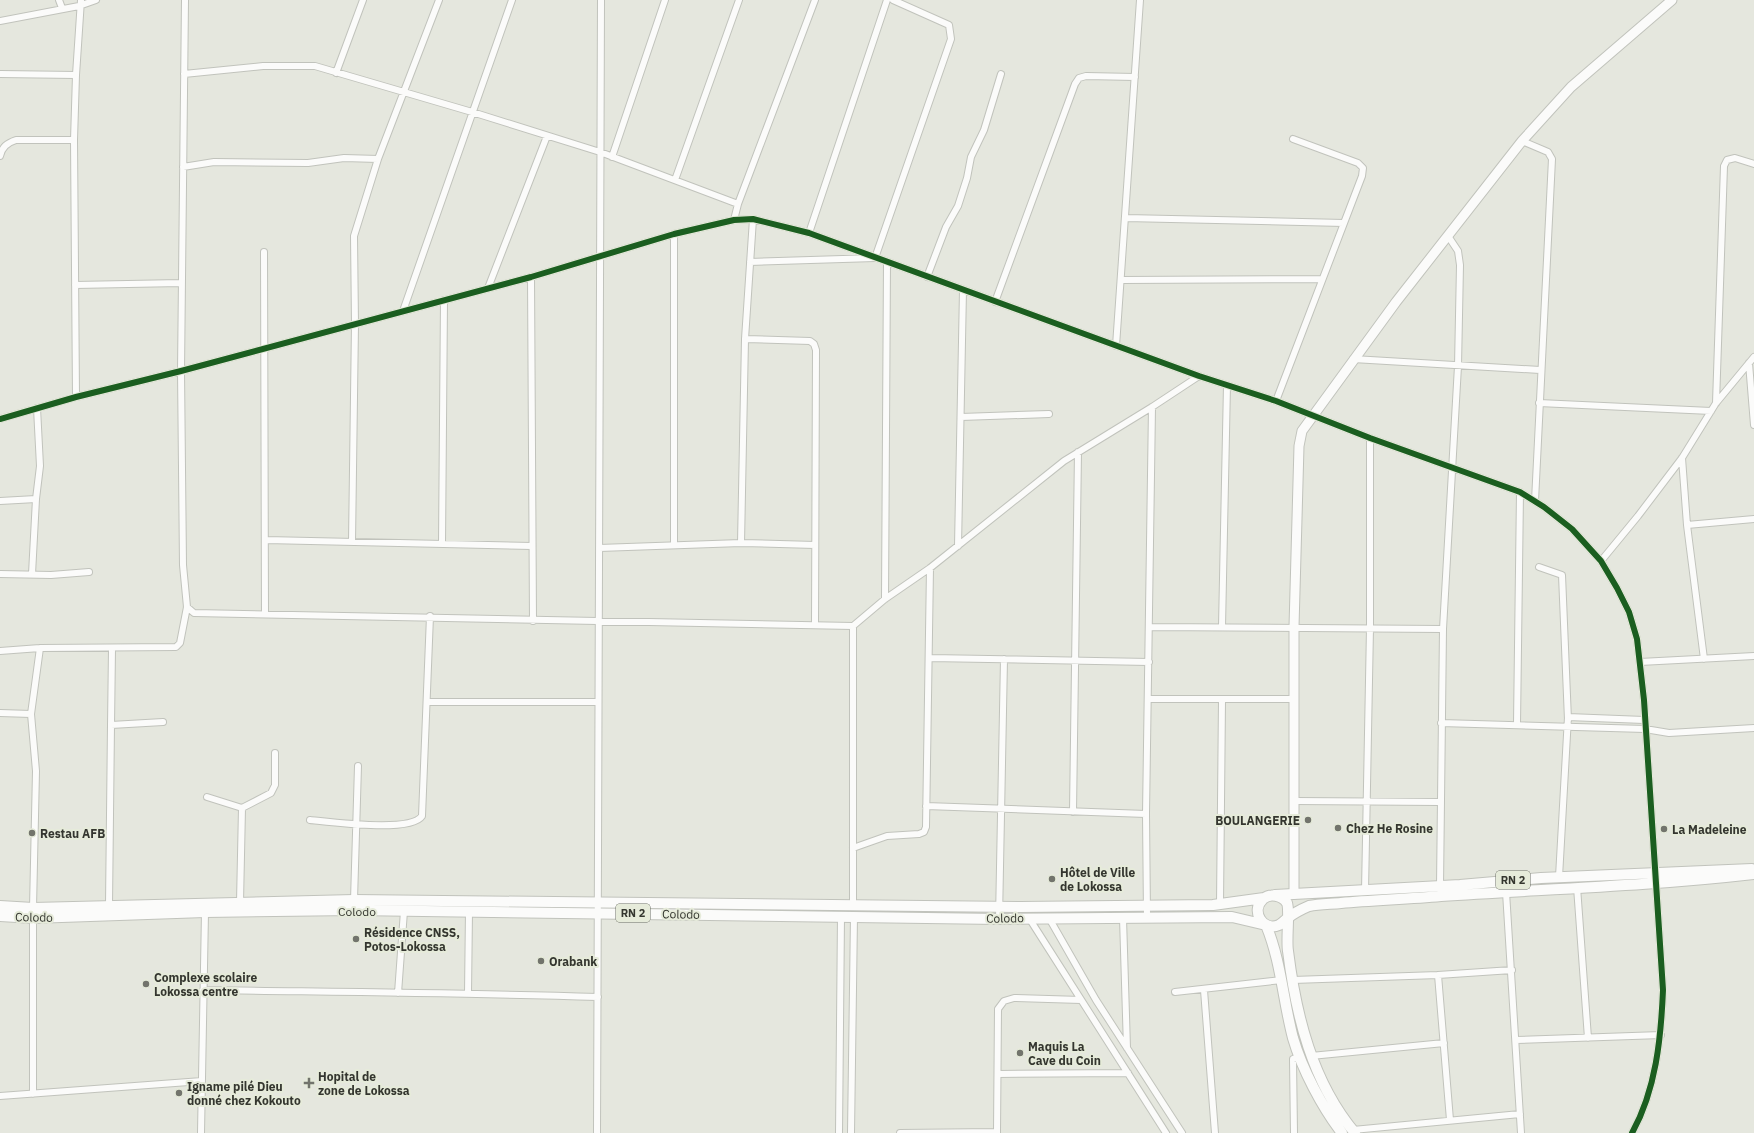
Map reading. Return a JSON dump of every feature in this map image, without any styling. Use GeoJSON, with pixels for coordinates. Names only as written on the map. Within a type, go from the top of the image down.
{"type":"FeatureCollection","features":[{"type":"Feature","properties":{"kind":"main road"},"geometry":{"type":"LineString","coordinates":[[1294,894],[1294,627],[1299,438],[1302,430],[1353,359],[1491,179],[1522,141],[1571,87],[1672,0]]}},
{"type":"Feature","properties":{"kind":"main road","name":"RN 2"},"geometry":{"type":"LineString","coordinates":[[1287,918],[1300,910],[1312,906],[1577,887],[1754,869]]}},
{"type":"Feature","properties":{"kind":"main road","name":"RN 2"},"geometry":{"type":"LineString","coordinates":[[1268,896],[1365,891],[1559,877],[1657,879],[1754,874]]}},
{"type":"Feature","properties":{"kind":"main road"},"geometry":{"type":"LineString","coordinates":[[1287,918],[1282,924],[1274,927],[1266,925],[1260,920],[1257,912],[1259,904],[1268,896],[1280,897],[1286,902],[1289,910],[1287,918],[1287,950],[1300,1015],[1311,1056],[1329,1096],[1354,1132]]}},
{"type":"Feature","properties":{"kind":"main road","name":"Colodo"},"geometry":{"type":"LineString","coordinates":[[0,916],[109,905],[354,900],[841,916],[853,911],[999,906],[1220,904],[1268,896]]}},
{"type":"Feature","properties":{"kind":"main road","name":"Colodo"},"geometry":{"type":"LineString","coordinates":[[0,906],[33,913],[469,911],[598,907],[853,911],[999,919],[1220,916],[1266,925]]}},
{"type":"Feature","properties":{"kind":"main road"},"geometry":{"type":"LineString","coordinates":[[1266,925],[1275,947],[1292,1032],[1300,1057],[1323,1105],[1342,1133]]}},
{"type":"Feature","properties":{"kind":"street"},"geometry":{"type":"LineString","coordinates":[[59,0],[62,8]]}},
{"type":"Feature","properties":{"kind":"street"},"geometry":{"type":"LineString","coordinates":[[0,21],[96,0]]}},
{"type":"Feature","properties":{"kind":"street"},"geometry":{"type":"LineString","coordinates":[[0,651],[40,648],[112,649],[176,647],[180,643],[187,607],[183,565],[181,371],[185,0]]}},
{"type":"Feature","properties":{"kind":"street"},"geometry":{"type":"LineString","coordinates":[[336,73],[363,0]]}},
{"type":"Feature","properties":{"kind":"street"},"geometry":{"type":"LineString","coordinates":[[352,542],[355,324],[354,236],[378,159],[405,92],[438,0]]}},
{"type":"Feature","properties":{"kind":"street"},"geometry":{"type":"LineString","coordinates":[[403,311],[512,0]]}},
{"type":"Feature","properties":{"kind":"street"},"geometry":{"type":"LineString","coordinates":[[596,1133],[598,996],[601,0]]}},
{"type":"Feature","properties":{"kind":"street"},"geometry":{"type":"LineString","coordinates":[[612,157],[665,0]]}},
{"type":"Feature","properties":{"kind":"street"},"geometry":{"type":"LineString","coordinates":[[675,180],[740,0]]}},
{"type":"Feature","properties":{"kind":"street"},"geometry":{"type":"LineString","coordinates":[[734,220],[738,204],[815,0]]}},
{"type":"Feature","properties":{"kind":"street"},"geometry":{"type":"LineString","coordinates":[[808,234],[887,0]]}},
{"type":"Feature","properties":{"kind":"street"},"geometry":{"type":"LineString","coordinates":[[875,258],[951,39],[949,26],[893,0]]}},
{"type":"Feature","properties":{"kind":"street"},"geometry":{"type":"LineString","coordinates":[[1116,346],[1140,0]]}},
{"type":"Feature","properties":{"kind":"street"},"geometry":{"type":"LineString","coordinates":[[76,397],[74,140],[80,3]]}},
{"type":"Feature","properties":{"kind":"street"},"geometry":{"type":"LineString","coordinates":[[184,74],[264,66],[315,66],[472,112],[600,152],[738,204]]}},
{"type":"Feature","properties":{"kind":"street"},"geometry":{"type":"LineString","coordinates":[[0,74],[76,75]]}},
{"type":"Feature","properties":{"kind":"street"},"geometry":{"type":"LineString","coordinates":[[927,277],[946,227],[958,206],[967,178],[971,157],[984,130],[1001,74]]}},
{"type":"Feature","properties":{"kind":"street"},"geometry":{"type":"LineString","coordinates":[[995,302],[1075,84],[1079,78],[1086,76],[1135,77]]}},
{"type":"Feature","properties":{"kind":"street"},"geometry":{"type":"LineString","coordinates":[[488,288],[547,136]]}},
{"type":"Feature","properties":{"kind":"street"},"geometry":{"type":"LineString","coordinates":[[0,156],[5,146],[16,140],[74,140]]}},
{"type":"Feature","properties":{"kind":"street"},"geometry":{"type":"LineString","coordinates":[[1276,401],[1362,176],[1363,168],[1358,163],[1293,140]]}},
{"type":"Feature","properties":{"kind":"street"},"geometry":{"type":"LineString","coordinates":[[1522,141],[1548,152],[1552,159],[1540,370],[1535,501]]}},
{"type":"Feature","properties":{"kind":"street"},"geometry":{"type":"LineString","coordinates":[[183,167],[214,162],[308,163],[344,158],[378,159]]}},
{"type":"Feature","properties":{"kind":"street"},"geometry":{"type":"LineString","coordinates":[[1716,403],[1724,166],[1727,160],[1735,158],[1754,164]]}},
{"type":"Feature","properties":{"kind":"street"},"geometry":{"type":"LineString","coordinates":[[1126,218],[1344,223]]}},
{"type":"Feature","properties":{"kind":"street"},"geometry":{"type":"LineString","coordinates":[[741,543],[745,339],[753,219]]}},
{"type":"Feature","properties":{"kind":"street"},"geometry":{"type":"LineString","coordinates":[[0,419],[76,397],[181,371],[531,277],[674,234],[734,220],[753,219],[808,234],[887,262],[1199,376],[1276,401],[1370,438],[1520,492],[1535,501],[1572,529],[1601,561],[1629,612],[1637,639],[1657,879],[1663,990],[1661,1035],[1652,1081],[1638,1122],[1632,1133]]}},
{"type":"Feature","properties":{"kind":"street"},"geometry":{"type":"LineString","coordinates":[[674,234],[674,545]]}},
{"type":"Feature","properties":{"kind":"street"},"geometry":{"type":"LineString","coordinates":[[1440,886],[1442,629],[1458,366],[1460,257],[1448,236]]}},
{"type":"Feature","properties":{"kind":"street"},"geometry":{"type":"LineString","coordinates":[[264,252],[266,347],[265,614]]}},
{"type":"Feature","properties":{"kind":"street"},"geometry":{"type":"LineString","coordinates":[[750,262],[875,258]]}},
{"type":"Feature","properties":{"kind":"street"},"geometry":{"type":"LineString","coordinates":[[885,600],[887,262]]}},
{"type":"Feature","properties":{"kind":"street"},"geometry":{"type":"LineString","coordinates":[[531,277],[533,621]]}},
{"type":"Feature","properties":{"kind":"street"},"geometry":{"type":"LineString","coordinates":[[1121,280],[1322,279]]}},
{"type":"Feature","properties":{"kind":"street"},"geometry":{"type":"LineString","coordinates":[[75,285],[181,283]]}},
{"type":"Feature","properties":{"kind":"street"},"geometry":{"type":"LineString","coordinates":[[958,546],[963,290]]}},
{"type":"Feature","properties":{"kind":"street"},"geometry":{"type":"LineString","coordinates":[[442,544],[444,300]]}},
{"type":"Feature","properties":{"kind":"street"},"geometry":{"type":"LineString","coordinates":[[745,339],[810,341],[814,344],[816,350],[815,625]]}},
{"type":"Feature","properties":{"kind":"street"},"geometry":{"type":"LineString","coordinates":[[1601,561],[1638,516],[1682,458],[1716,403],[1754,357]]}},
{"type":"Feature","properties":{"kind":"street"},"geometry":{"type":"LineString","coordinates":[[1353,359],[1540,370]]}},
{"type":"Feature","properties":{"kind":"street"},"geometry":{"type":"LineString","coordinates":[[1749,364],[1754,425]]}},
{"type":"Feature","properties":{"kind":"street"},"geometry":{"type":"LineString","coordinates":[[187,607],[194,613],[430,616],[533,621],[853,626],[885,600],[930,568],[1064,461],[1199,376]]}},
{"type":"Feature","properties":{"kind":"street"},"geometry":{"type":"LineString","coordinates":[[1222,627],[1227,385]]}},
{"type":"Feature","properties":{"kind":"street"},"geometry":{"type":"LineString","coordinates":[[1539,403],[1711,411]]}},
{"type":"Feature","properties":{"kind":"street"},"geometry":{"type":"LineString","coordinates":[[1147,916],[1146,814],[1149,699],[1152,407]]}},
{"type":"Feature","properties":{"kind":"street"},"geometry":{"type":"LineString","coordinates":[[32,574],[36,499],[40,466],[37,408]]}},
{"type":"Feature","properties":{"kind":"street"},"geometry":{"type":"LineString","coordinates":[[960,417],[1050,414]]}},
{"type":"Feature","properties":{"kind":"street"},"geometry":{"type":"LineString","coordinates":[[1365,891],[1368,801],[1370,628],[1370,438]]}},
{"type":"Feature","properties":{"kind":"street"},"geometry":{"type":"LineString","coordinates":[[1072,812],[1076,661],[1078,452]]}},
{"type":"Feature","properties":{"kind":"street"},"geometry":{"type":"LineString","coordinates":[[1682,458],[1687,525],[1704,659]]}},
{"type":"Feature","properties":{"kind":"street"},"geometry":{"type":"LineString","coordinates":[[1517,724],[1520,492]]}},
{"type":"Feature","properties":{"kind":"street"},"geometry":{"type":"LineString","coordinates":[[0,501],[36,499]]}},
{"type":"Feature","properties":{"kind":"street"},"geometry":{"type":"LineString","coordinates":[[1687,525],[1754,519]]}},
{"type":"Feature","properties":{"kind":"street"},"geometry":{"type":"LineString","coordinates":[[266,540],[532,546]]}},
{"type":"Feature","properties":{"kind":"street"},"geometry":{"type":"LineString","coordinates":[[599,548],[741,543],[815,545]]}},
{"type":"Feature","properties":{"kind":"street"},"geometry":{"type":"LineString","coordinates":[[1539,567],[1562,575],[1568,726]]}},
{"type":"Feature","properties":{"kind":"street"},"geometry":{"type":"LineString","coordinates":[[853,848],[878,838],[924,832],[930,658],[930,568]]}},
{"type":"Feature","properties":{"kind":"street"},"geometry":{"type":"LineString","coordinates":[[0,574],[89,572]]}},
{"type":"Feature","properties":{"kind":"street"},"geometry":{"type":"LineString","coordinates":[[310,820],[356,826],[411,824],[419,821],[422,816],[428,702],[430,616]]}},
{"type":"Feature","properties":{"kind":"street"},"geometry":{"type":"LineString","coordinates":[[851,1133],[853,626]]}},
{"type":"Feature","properties":{"kind":"street"},"geometry":{"type":"LineString","coordinates":[[1150,627],[1442,629]]}},
{"type":"Feature","properties":{"kind":"street"},"geometry":{"type":"LineString","coordinates":[[33,1094],[33,913],[36,771],[31,714],[40,648]]}},
{"type":"Feature","properties":{"kind":"street"},"geometry":{"type":"LineString","coordinates":[[109,905],[112,649]]}},
{"type":"Feature","properties":{"kind":"street"},"geometry":{"type":"LineString","coordinates":[[1640,662],[1754,656]]}},
{"type":"Feature","properties":{"kind":"street"},"geometry":{"type":"LineString","coordinates":[[930,658],[1149,662]]}},
{"type":"Feature","properties":{"kind":"street"},"geometry":{"type":"LineString","coordinates":[[999,919],[1004,659]]}},
{"type":"Feature","properties":{"kind":"street"},"geometry":{"type":"LineString","coordinates":[[1149,699],[1294,699]]}},
{"type":"Feature","properties":{"kind":"street"},"geometry":{"type":"LineString","coordinates":[[1220,904],[1222,700]]}},
{"type":"Feature","properties":{"kind":"street"},"geometry":{"type":"LineString","coordinates":[[428,702],[598,702]]}},
{"type":"Feature","properties":{"kind":"street"},"geometry":{"type":"LineString","coordinates":[[0,714],[31,714]]}},
{"type":"Feature","properties":{"kind":"street"},"geometry":{"type":"LineString","coordinates":[[1559,877],[1568,717],[1644,720]]}},
{"type":"Feature","properties":{"kind":"street"},"geometry":{"type":"LineString","coordinates":[[111,725],[163,722]]}},
{"type":"Feature","properties":{"kind":"street"},"geometry":{"type":"LineString","coordinates":[[1441,723],[1517,724],[1645,729],[1669,733],[1754,728]]}},
{"type":"Feature","properties":{"kind":"street"},"geometry":{"type":"LineString","coordinates":[[208,797],[242,808],[271,793],[275,785],[275,753]]}},
{"type":"Feature","properties":{"kind":"street"},"geometry":{"type":"LineString","coordinates":[[354,900],[358,766]]}},
{"type":"Feature","properties":{"kind":"street"},"geometry":{"type":"LineString","coordinates":[[1295,801],[1440,802]]}},
{"type":"Feature","properties":{"kind":"street"},"geometry":{"type":"LineString","coordinates":[[926,806],[1146,814]]}},
{"type":"Feature","properties":{"kind":"street"},"geometry":{"type":"LineString","coordinates":[[240,902],[242,808]]}},
{"type":"Feature","properties":{"kind":"street"},"geometry":{"type":"LineString","coordinates":[[1577,887],[1588,1038]]}},
{"type":"Feature","properties":{"kind":"street"},"geometry":{"type":"LineString","coordinates":[[1506,892],[1521,1133]]}},
{"type":"Feature","properties":{"kind":"street"},"geometry":{"type":"LineString","coordinates":[[398,993],[404,911]]}},
{"type":"Feature","properties":{"kind":"street"},"geometry":{"type":"LineString","coordinates":[[468,993],[469,911]]}},
{"type":"Feature","properties":{"kind":"street"},"geometry":{"type":"LineString","coordinates":[[201,1133],[205,912]]}},
{"type":"Feature","properties":{"kind":"street"},"geometry":{"type":"LineString","coordinates":[[839,1133],[841,916]]}},
{"type":"Feature","properties":{"kind":"street"},"geometry":{"type":"LineString","coordinates":[[1029,918],[1166,1133]]}},
{"type":"Feature","properties":{"kind":"street"},"geometry":{"type":"LineString","coordinates":[[1049,918],[1096,1000],[1182,1133]]}},
{"type":"Feature","properties":{"kind":"street"},"geometry":{"type":"LineString","coordinates":[[1123,918],[1127,1049]]}},
{"type":"Feature","properties":{"kind":"street"},"geometry":{"type":"LineString","coordinates":[[1293,980],[1438,975],[1512,970]]}},
{"type":"Feature","properties":{"kind":"street"},"geometry":{"type":"LineString","coordinates":[[1438,975],[1450,1120]]}},
{"type":"Feature","properties":{"kind":"street"},"geometry":{"type":"LineString","coordinates":[[1175,992],[1204,990],[1282,980]]}},
{"type":"Feature","properties":{"kind":"street"},"geometry":{"type":"LineString","coordinates":[[204,990],[598,996]]}},
{"type":"Feature","properties":{"kind":"street"},"geometry":{"type":"LineString","coordinates":[[1204,990],[1215,1133]]}},
{"type":"Feature","properties":{"kind":"street"},"geometry":{"type":"LineString","coordinates":[[900,1133],[997,1133],[998,1009],[1004,1001],[1014,998],[1081,1000]]}},
{"type":"Feature","properties":{"kind":"street"},"geometry":{"type":"LineString","coordinates":[[1516,1040],[1661,1035]]}},
{"type":"Feature","properties":{"kind":"street"},"geometry":{"type":"LineString","coordinates":[[1311,1056],[1444,1043]]}},
{"type":"Feature","properties":{"kind":"street"},"geometry":{"type":"LineString","coordinates":[[1294,1133],[1293,1059],[1300,1057]]}},
{"type":"Feature","properties":{"kind":"street"},"geometry":{"type":"LineString","coordinates":[[998,1074],[1128,1073]]}},
{"type":"Feature","properties":{"kind":"street"},"geometry":{"type":"LineString","coordinates":[[0,1096],[202,1081]]}},
{"type":"Feature","properties":{"kind":"street"},"geometry":{"type":"LineString","coordinates":[[1354,1132],[1450,1120],[1520,1114]]}},
{"type":"Feature","properties":{"kind":"cycle path"},"geometry":{"type":"LineString","coordinates":[[0,419],[76,397],[181,371],[531,277],[674,234],[734,220],[753,219],[809,233],[1199,376],[1276,401],[1370,438],[1520,492],[1544,507],[1572,529],[1601,561],[1629,612],[1637,639],[1644,700],[1663,990],[1659,1045],[1652,1082],[1647,1099],[1632,1133]]}},
{"type":"Feature","properties":{"kind":"place","name":"BOULANGERIE"},"geometry":{"type":"Point","coordinates":[1308,820]}},
{"type":"Feature","properties":{"kind":"place","name":"Chez He Rosine"},"geometry":{"type":"Point","coordinates":[1338,828]}},
{"type":"Feature","properties":{"kind":"place","name":"La Madeleine"},"geometry":{"type":"Point","coordinates":[1664,829]}},
{"type":"Feature","properties":{"kind":"place","name":"Restau AFB"},"geometry":{"type":"Point","coordinates":[32,833]}},
{"type":"Feature","properties":{"kind":"place","name":"Hôtel de Ville de Lokossa"},"geometry":{"type":"Point","coordinates":[1052,879]}},
{"type":"Feature","properties":{"kind":"place","name":"Résidence CNSS, Potos-Lokossa"},"geometry":{"type":"Point","coordinates":[356,939]}},
{"type":"Feature","properties":{"kind":"place","name":"Orabank"},"geometry":{"type":"Point","coordinates":[541,961]}},
{"type":"Feature","properties":{"kind":"place","name":"Complexe scolaire Lokossa centre"},"geometry":{"type":"Point","coordinates":[146,984]}},
{"type":"Feature","properties":{"kind":"place","name":"Maquis La Cave du Coin"},"geometry":{"type":"Point","coordinates":[1020,1053]}},
{"type":"Feature","properties":{"kind":"place","name":"Hopital de zone de Lokossa"},"geometry":{"type":"Point","coordinates":[309,1083]}},
{"type":"Feature","properties":{"kind":"place","name":"Igname pilé Dieu donné chez Kokouto"},"geometry":{"type":"Point","coordinates":[179,1093]}}]}
